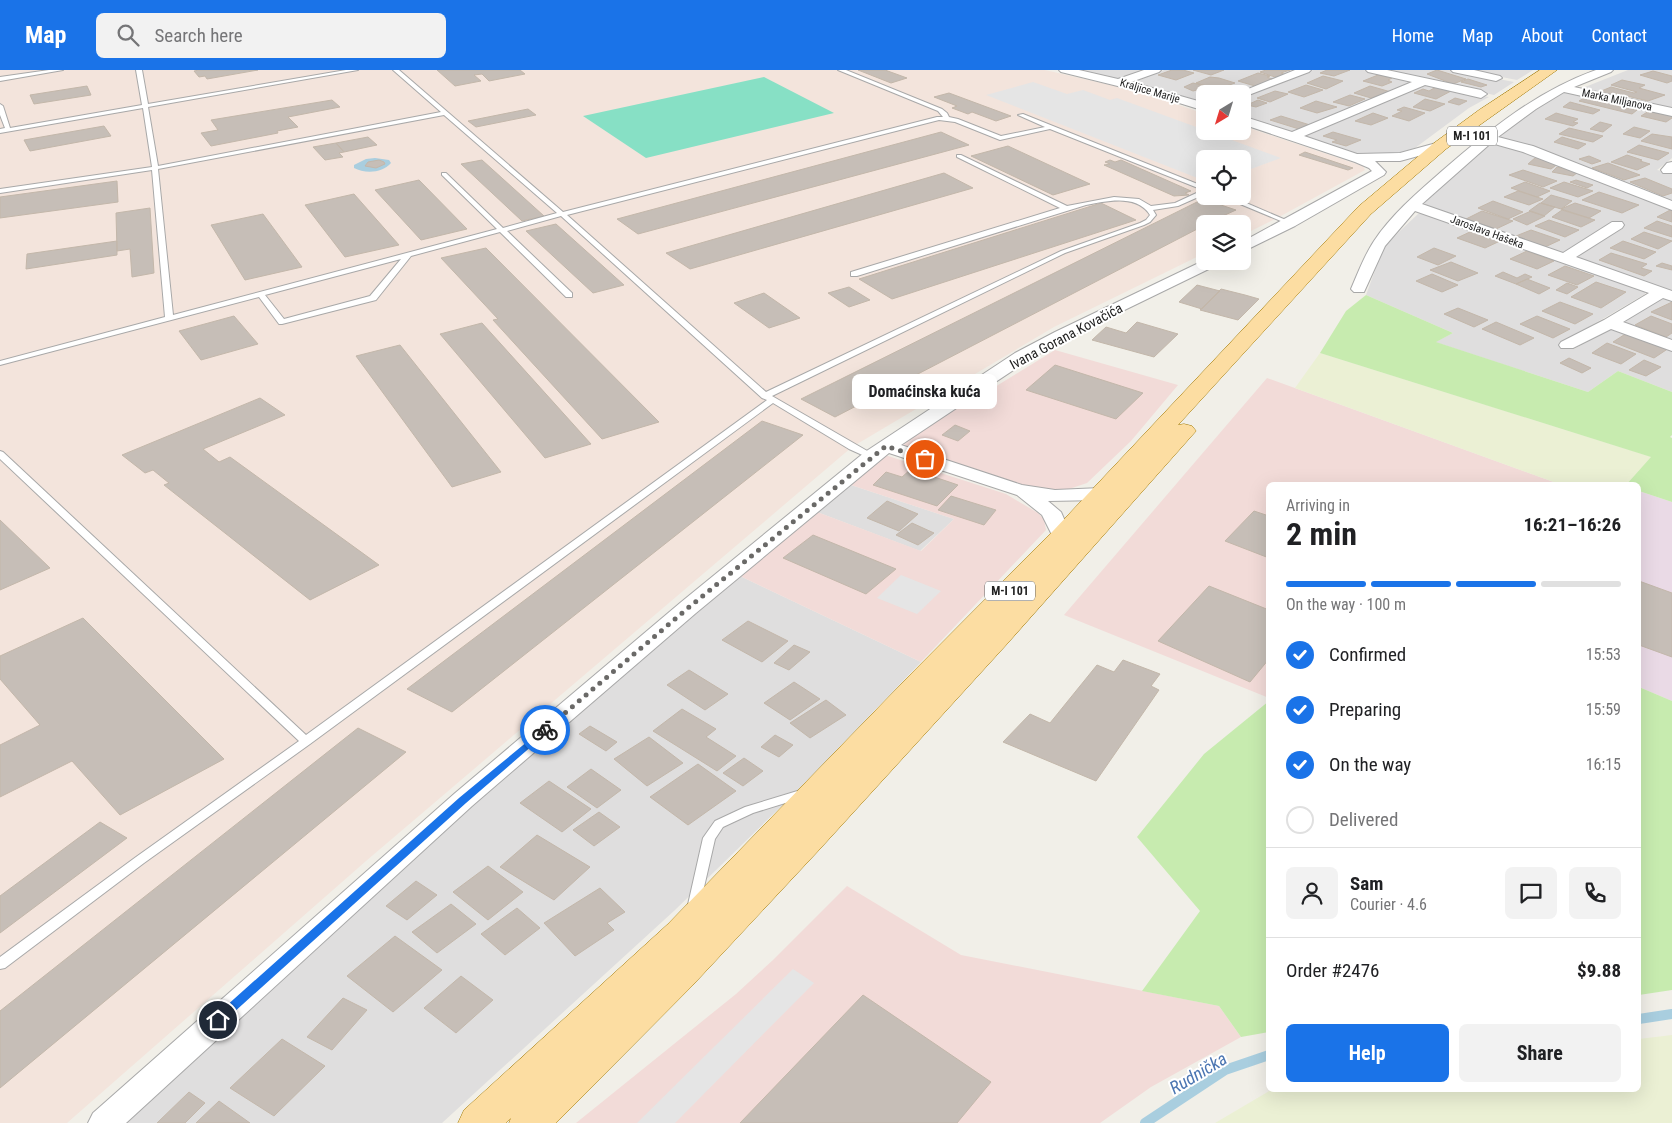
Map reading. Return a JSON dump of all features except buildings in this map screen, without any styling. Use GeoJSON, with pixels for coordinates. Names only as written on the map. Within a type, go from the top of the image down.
{"type":"FeatureCollection","features":[{"type":"Feature","properties":{"kind":"main road","name":"M-I 101"},"geometry":{"type":"LineString","coordinates":[[529,1123],[677,977],[819,828],[1025,607],[1384,213],[1408,189],[1456,148],[1522,98],[1567,70]]}},
{"type":"Feature","properties":{"kind":"main road","name":"M-I 101"},"geometry":{"type":"LineString","coordinates":[[478,1123],[689,926],[920,682],[1062,537],[1365,210],[1440,146],[1508,96],[1556,79]]}},
{"type":"Feature","properties":{"kind":"street","name":"Kraljice Marije"},"geometry":{"type":"LineString","coordinates":[[1064,70],[1120,82],[1196,104]]}},
{"type":"Feature","properties":{"kind":"street"},"geometry":{"type":"LineString","coordinates":[[1120,82],[1155,70]]}},
{"type":"Feature","properties":{"kind":"street"},"geometry":{"type":"LineString","coordinates":[[1251,91],[1305,70]]}},
{"type":"Feature","properties":{"kind":"street"},"geometry":{"type":"LineString","coordinates":[[1372,70],[1481,94]]}},
{"type":"Feature","properties":{"kind":"street"},"geometry":{"type":"LineString","coordinates":[[1457,70],[1496,78]]}},
{"type":"Feature","properties":{"kind":"street"},"geometry":{"type":"LineString","coordinates":[[1359,289],[1378,246],[1412,205],[1487,138],[1533,105],[1556,79],[1606,70]]}},
{"type":"Feature","properties":{"kind":"street","name":"Marka Miljanova"},"geometry":{"type":"LineString","coordinates":[[1556,79],[1672,112]]}},
{"type":"Feature","properties":{"kind":"street"},"geometry":{"type":"LineString","coordinates":[[1292,137],[1425,82]]}},
{"type":"Feature","properties":{"kind":"street"},"geometry":{"type":"LineString","coordinates":[[1251,123],[1349,155],[1374,165],[1379,172],[1251,243]]}},
{"type":"Feature","properties":{"kind":"street"},"geometry":{"type":"LineString","coordinates":[[1487,138],[1539,153],[1672,206]]}},
{"type":"Feature","properties":{"kind":"street"},"geometry":{"type":"LineString","coordinates":[[1349,155],[1371,158],[1400,157],[1440,146]]}},
{"type":"Feature","properties":{"kind":"street","name":"Jaroslava Hašeka"},"geometry":{"type":"LineString","coordinates":[[1412,205],[1667,294]]}},
{"type":"Feature","properties":{"kind":"street"},"geometry":{"type":"LineString","coordinates":[[1563,259],[1617,225]]}},
{"type":"Feature","properties":{"kind":"street","name":"Ivana Gorana Kovačića"},"geometry":{"type":"LineString","coordinates":[[104,1123],[463,800],[688,608],[879,451],[1021,357],[1061,335],[1196,270]]}},
{"type":"Feature","properties":{"kind":"street","name":"Jaroslava Hašeka"},"geometry":{"type":"LineString","coordinates":[[1567,345],[1667,294]]}},
{"type":"Feature","properties":{"kind":"street"},"geometry":{"type":"LineString","coordinates":[[1610,323],[1672,346]]}},
{"type":"Feature","properties":{"kind":"street"},"geometry":{"type":"LineString","coordinates":[[879,451],[1019,490],[1055,496],[1101,494]]}},
{"type":"Feature","properties":{"kind":"street"},"geometry":{"type":"LineString","coordinates":[[1019,490],[1051,512],[1062,537]]}},
{"type":"Feature","properties":{"kind":"lane"},"geometry":{"type":"LineString","coordinates":[[0,79],[60,70]]}},
{"type":"Feature","properties":{"kind":"lane"},"geometry":{"type":"LineString","coordinates":[[139,70],[156,168],[169,317]]}},
{"type":"Feature","properties":{"kind":"lane"},"geometry":{"type":"LineString","coordinates":[[0,131],[355,70]]}},
{"type":"Feature","properties":{"kind":"lane"},"geometry":{"type":"LineString","coordinates":[[396,70],[562,214],[768,398],[852,447],[879,451]]}},
{"type":"Feature","properties":{"kind":"lane"},"geometry":{"type":"LineString","coordinates":[[841,70],[940,110],[947,119]]}},
{"type":"Feature","properties":{"kind":"lane"},"geometry":{"type":"LineString","coordinates":[[0,106],[8,130]]}},
{"type":"Feature","properties":{"kind":"lane"},"geometry":{"type":"LineString","coordinates":[[0,191],[156,168],[444,113]]}},
{"type":"Feature","properties":{"kind":"lane"},"geometry":{"type":"LineString","coordinates":[[1021,115],[1196,186]]}},
{"type":"Feature","properties":{"kind":"lane"},"geometry":{"type":"LineString","coordinates":[[0,363],[562,214],[929,121],[956,120],[1000,138],[1051,128]]}},
{"type":"Feature","properties":{"kind":"lane"},"geometry":{"type":"LineString","coordinates":[[959,156],[1066,208]]}},
{"type":"Feature","properties":{"kind":"lane"},"geometry":{"type":"LineString","coordinates":[[444,174],[569,295]]}},
{"type":"Feature","properties":{"kind":"lane"},"geometry":{"type":"LineString","coordinates":[[854,274],[1066,208],[1110,198],[1128,200],[1149,208],[1176,205],[1196,195]]}},
{"type":"Feature","properties":{"kind":"lane"},"geometry":{"type":"LineString","coordinates":[[1246,205],[1290,223]]}},
{"type":"Feature","properties":{"kind":"lane"},"geometry":{"type":"LineString","coordinates":[[0,964],[140,860],[306,741],[768,398],[1063,252],[1148,221],[1153,215],[1149,208]]}},
{"type":"Feature","properties":{"kind":"lane"},"geometry":{"type":"LineString","coordinates":[[260,294],[282,322],[373,298],[408,255]]}},
{"type":"Feature","properties":{"kind":"lane"},"geometry":{"type":"LineString","coordinates":[[0,454],[306,741]]}},
{"type":"Feature","properties":{"kind":"lane"},"geometry":{"type":"LineString","coordinates":[[689,926],[708,838],[719,824],[749,810],[819,788]]}},
{"type":"Feature","properties":{"kind":"shaded area"},"geometry":{"type":"Polygon","coordinates":[[[0,70],[1045,70],[1141,92],[1196,111],[1196,140],[1251,140],[1251,129],[1363,166],[1365,170],[1251,231],[1251,215],[1196,215],[1196,257],[1054,327],[852,447],[366,861],[67,1123],[0,1123],[0,70]]]}},
{"type":"Feature","properties":{"kind":"shaded area"},"geometry":{"type":"Polygon","coordinates":[[[1077,70],[1147,70],[1120,79],[1077,70]]]}},
{"type":"Feature","properties":{"kind":"shaded area"},"geometry":{"type":"Polygon","coordinates":[[[1164,70],[1297,70],[1251,88],[1251,85],[1196,85],[1196,101],[1133,82],[1164,70]]]}},
{"type":"Feature","properties":{"kind":"shaded area"},"geometry":{"type":"Polygon","coordinates":[[[1313,70],[1363,70],[1410,80],[1413,83],[1292,133],[1251,119],[1251,94],[1313,70]]]}},
{"type":"Feature","properties":{"kind":"shaded area"},"geometry":{"type":"Polygon","coordinates":[[[1384,70],[1452,70],[1514,82],[1494,95],[1384,70]]]}},
{"type":"Feature","properties":{"kind":"shaded area"},"geometry":{"type":"Polygon","coordinates":[[[1466,70],[1533,70],[1517,80],[1466,70]]]}},
{"type":"Feature","properties":{"kind":"shaded area"},"geometry":{"type":"Polygon","coordinates":[[[1628,70],[1672,70],[1672,110],[1580,89],[1628,70]]]}},
{"type":"Feature","properties":{"kind":"shaded area"},"geometry":{"type":"Polygon","coordinates":[[[1033,82],[1067,94],[1083,90],[1110,100],[1117,98],[1196,127],[1196,140],[1232,140],[1281,158],[1251,169],[1251,150],[1196,150],[1196,177],[986,95],[1033,82]]]}},
{"type":"Feature","properties":{"kind":"shaded area"},"geometry":{"type":"Polygon","coordinates":[[[1427,85],[1489,97],[1469,108],[1415,148],[1392,155],[1357,154],[1304,139],[1303,135],[1427,85]]]}},
{"type":"Feature","properties":{"kind":"shaded area"},"geometry":{"type":"Polygon","coordinates":[[[1561,91],[1672,114],[1672,158],[1657,170],[1672,173],[1672,203],[1496,139],[1503,131],[1561,91]]]}},
{"type":"Feature","properties":{"kind":"shaded area"},"geometry":{"type":"Polygon","coordinates":[[[1488,142],[1525,150],[1672,207],[1672,293],[1572,257],[1624,226],[1612,222],[1561,254],[1421,204],[1488,142]]]}},
{"type":"Feature","properties":{"kind":"shaded area"},"geometry":{"type":"Polygon","coordinates":[[[1423,213],[1645,292],[1645,294],[1560,344],[1574,349],[1613,327],[1672,350],[1672,392],[1618,371],[1588,392],[1435,342],[1453,333],[1366,295],[1384,246],[1418,214],[1423,213]]]}},
{"type":"Feature","properties":{"kind":"shaded area"},"geometry":{"type":"Polygon","coordinates":[[[1663,297],[1672,299],[1672,343],[1624,323],[1624,320],[1663,297]]]}},
{"type":"Feature","properties":{"kind":"shaded area"},"geometry":{"type":"Polygon","coordinates":[[[1055,350],[1178,385],[1131,441],[1087,483],[1060,492],[1032,489],[901,446],[947,414],[1055,350]]]}},
{"type":"Feature","properties":{"kind":"shaded area"},"geometry":{"type":"Polygon","coordinates":[[[1267,378],[1554,482],[1266,482],[1266,697],[1064,615],[1267,378]]]}},
{"type":"Feature","properties":{"kind":"shaded area"},"geometry":{"type":"Polygon","coordinates":[[[885,455],[1006,494],[1038,513],[1044,519],[1046,530],[921,662],[740,576],[817,512],[921,551],[954,519],[851,485],[885,455]]]}},
{"type":"Feature","properties":{"kind":"shaded area"},"geometry":{"type":"Polygon","coordinates":[[[851,485],[954,519],[920,551],[817,512],[851,485]]]}},
{"type":"Feature","properties":{"kind":"shaded area"},"geometry":{"type":"Polygon","coordinates":[[[1641,492],[1672,502],[1672,701],[1641,688],[1641,492]]]}},
{"type":"Feature","properties":{"kind":"shaded area"},"geometry":{"type":"Polygon","coordinates":[[[901,575],[941,591],[917,614],[877,598],[901,575]]]}},
{"type":"Feature","properties":{"kind":"shaded area"},"geometry":{"type":"Polygon","coordinates":[[[740,576],[921,662],[800,788],[675,910],[442,1123],[123,1123],[411,856],[740,576]]]}},
{"type":"Feature","properties":{"kind":"shaded area"},"geometry":{"type":"Polygon","coordinates":[[[847,886],[961,955],[1219,1006],[1241,1037],[1151,1087],[1100,1123],[576,1123],[736,994],[847,886]]]}},
{"type":"Feature","properties":{"kind":"shaded area"},"geometry":{"type":"Polygon","coordinates":[[[793,969],[814,983],[675,1123],[637,1123],[793,969]]]}},
{"type":"Feature","properties":{"kind":"green space"},"geometry":{"type":"Polygon","coordinates":[[[764,77],[834,113],[646,158],[583,116],[764,77]]]}},
{"type":"Feature","properties":{"kind":"green space"},"geometry":{"type":"Polygon","coordinates":[[[1366,295],[1453,333],[1436,342],[1588,392],[1618,371],[1672,392],[1672,435],[1670,437],[1672,438],[1672,502],[1641,492],[1641,482],[1629,482],[1651,457],[1320,353],[1346,311],[1366,295]]]}},
{"type":"Feature","properties":{"kind":"green space"},"geometry":{"type":"Polygon","coordinates":[[[1320,353],[1652,457],[1629,482],[1554,482],[1295,388],[1320,353]]]}},
{"type":"Feature","properties":{"kind":"green space"},"geometry":{"type":"Polygon","coordinates":[[[1641,688],[1672,701],[1672,990],[1641,995],[1641,688]]]}},
{"type":"Feature","properties":{"kind":"green space"},"geometry":{"type":"Polygon","coordinates":[[[1266,703],[1266,1033],[1241,1037],[1219,1006],[1142,991],[1200,911],[1137,837],[1204,754],[1266,703]]]}},
{"type":"Feature","properties":{"kind":"green space"},"geometry":{"type":"Polygon","coordinates":[[[1672,1035],[1672,1123],[1215,1123],[1268,1092],[1641,1092],[1641,1039],[1672,1035]]]}},
{"type":"Feature","properties":{"kind":"water"},"geometry":{"type":"Polygon","coordinates":[[[366,159],[389,160],[391,163],[383,169],[374,172],[354,168],[354,165],[366,159]]]}},
{"type":"Feature","properties":{"kind":"waterway","name":"Rudnička"},"geometry":{"type":"LineString","coordinates":[[1641,1019],[1672,1014]]}},
{"type":"Feature","properties":{"kind":"waterway","name":"Rudnička"},"geometry":{"type":"LineString","coordinates":[[1145,1123],[1225,1070],[1266,1056]]}},
{"type":"Feature","properties":{"kind":"way so far"},"geometry":{"type":"LineString","coordinates":[[545,730],[688,608],[886,446],[925,459]]}},
{"type":"Feature","properties":{"kind":"place","name":"Domaćinska kuća"},"geometry":{"type":"Point","coordinates":[925,459]}},
{"type":"Feature","properties":{"kind":"route"},"geometry":{"type":"LineString","coordinates":[[218,1020],[463,800],[545,730]]}}]}
